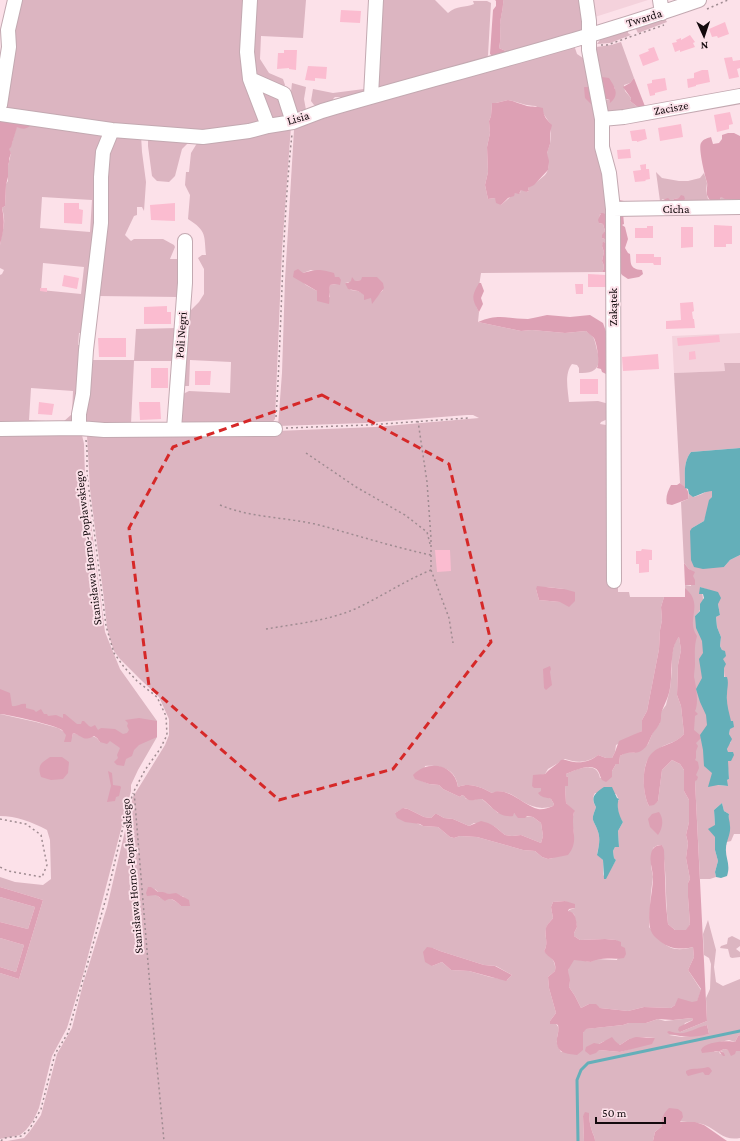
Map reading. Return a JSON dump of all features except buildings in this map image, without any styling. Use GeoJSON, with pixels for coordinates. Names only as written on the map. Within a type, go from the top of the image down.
{"type":"FeatureCollection","features":[{"type":"Feature","properties":{"kind":"street"},"geometry":{"type":"LineString","coordinates":[[0,58],[15,0]]}},
{"type":"Feature","properties":{"kind":"street"},"geometry":{"type":"LineString","coordinates":[[250,0],[247,52],[250,79],[268,126]]}},
{"type":"Feature","properties":{"kind":"street"},"geometry":{"type":"LineString","coordinates":[[371,96],[376,0]]}},
{"type":"Feature","properties":{"kind":"street","name":"Zakątek"},"geometry":{"type":"LineString","coordinates":[[586,0],[589,21],[588,35],[602,120],[602,147],[609,173],[613,209],[614,581]]}},
{"type":"Feature","properties":{"kind":"street","name":"Twarda"},"geometry":{"type":"LineString","coordinates":[[588,35],[661,7],[699,0]]}},
{"type":"Feature","properties":{"kind":"street"},"geometry":{"type":"LineString","coordinates":[[0,105],[9,47],[8,30]]}},
{"type":"Feature","properties":{"kind":"street","name":"Lisia"},"geometry":{"type":"LineString","coordinates":[[0,114],[112,130],[203,136],[249,131],[294,122],[322,110],[588,35]]}},
{"type":"Feature","properties":{"kind":"street"},"geometry":{"type":"LineString","coordinates":[[250,79],[284,94],[294,122]]}},
{"type":"Feature","properties":{"kind":"street","name":"Zacisze"},"geometry":{"type":"LineString","coordinates":[[602,120],[740,96]]}},
{"type":"Feature","properties":{"kind":"street"},"geometry":{"type":"LineString","coordinates":[[79,428],[79,414],[83,394],[86,350],[101,223],[101,177],[104,152],[112,130]]}},
{"type":"Feature","properties":{"kind":"street","name":"Cicha"},"geometry":{"type":"LineString","coordinates":[[613,209],[740,207]]}},
{"type":"Feature","properties":{"kind":"street","name":"Poli Negri"},"geometry":{"type":"LineString","coordinates":[[174,429],[184,283],[185,241]]}},
{"type":"Feature","properties":{"kind":"street"},"geometry":{"type":"LineString","coordinates":[[0,428],[79,428],[104,430],[275,429]]}},
{"type":"Feature","properties":{"kind":"path"},"geometry":{"type":"LineString","coordinates":[[294,122],[284,250],[281,339],[275,429],[368,425],[468,418]]}},
{"type":"Feature","properties":{"kind":"path"},"geometry":{"type":"LineString","coordinates":[[418,421],[427,482],[431,570],[449,618],[453,643]]}},
{"type":"Feature","properties":{"kind":"path","name":"Stanisława Horno-Popławskiego"},"geometry":{"type":"LineString","coordinates":[[79,428],[85,436],[87,450],[87,474],[106,626],[114,652],[132,676],[157,697],[166,716],[167,735],[134,791],[152,1024],[164,1141]]}},
{"type":"Feature","properties":{"kind":"path"},"geometry":{"type":"LineString","coordinates":[[306,454],[356,487],[404,515],[427,532],[431,546]]}},
{"type":"Feature","properties":{"kind":"path"},"geometry":{"type":"LineString","coordinates":[[220,504],[228,508],[265,516],[318,525],[398,548],[431,555]]}},
{"type":"Feature","properties":{"kind":"path"},"geometry":{"type":"LineString","coordinates":[[266,629],[332,617],[355,609],[412,578],[431,570]]}},
{"type":"Feature","properties":{"kind":"path"},"geometry":{"type":"LineString","coordinates":[[1,1141],[4,1138],[20,1136],[29,1130],[41,1109],[55,1054],[68,1033],[106,899],[123,827],[134,791]]}},
{"type":"Feature","properties":{"kind":"path"},"geometry":{"type":"LineString","coordinates":[[0,819],[26,824],[41,835],[47,865],[42,877],[8,871],[0,867]]}},
{"type":"Feature","properties":{"kind":"highlighted area"},"geometry":{"type":"Polygon","coordinates":[[[322,395],[449,464],[491,642],[393,769],[279,800],[149,686],[129,528],[173,447],[322,395]]]}},
{"type":"Feature","properties":{"kind":"shaded area"},"geometry":{"type":"Polygon","coordinates":[[[17,0],[247,0],[260,118],[255,125],[243,130],[176,131],[5,110],[15,41],[17,0]]]}},
{"type":"Feature","properties":{"kind":"shaded area"},"geometry":{"type":"Polygon","coordinates":[[[252,0],[306,0],[303,38],[261,36],[260,59],[269,73],[283,79],[285,85],[283,89],[254,77],[252,0]]]}},
{"type":"Feature","properties":{"kind":"shaded area"},"geometry":{"type":"Polygon","coordinates":[[[380,0],[435,0],[448,13],[451,10],[474,4],[473,1],[487,1],[491,3],[488,55],[486,61],[379,91],[374,74],[380,0]]]}},
{"type":"Feature","properties":{"kind":"shaded area"},"geometry":{"type":"Polygon","coordinates":[[[495,0],[503,0],[499,48],[508,52],[494,57],[490,54],[493,10],[496,6],[495,0]]]}},
{"type":"Feature","properties":{"kind":"shaded area"},"geometry":{"type":"Polygon","coordinates":[[[503,0],[581,0],[585,30],[508,52],[499,48],[503,0]]]}},
{"type":"Feature","properties":{"kind":"shaded area"},"geometry":{"type":"Polygon","coordinates":[[[592,0],[648,0],[595,17],[592,0]]]}},
{"type":"Feature","properties":{"kind":"shaded area"},"geometry":{"type":"Polygon","coordinates":[[[664,17],[667,22],[638,33],[636,29],[638,27],[664,17]]]}},
{"type":"Feature","properties":{"kind":"shaded area"},"geometry":{"type":"Polygon","coordinates":[[[628,30],[628,33],[631,35],[610,43],[597,44],[600,40],[628,30]]]}},
{"type":"Feature","properties":{"kind":"shaded area"},"geometry":{"type":"Polygon","coordinates":[[[621,42],[634,78],[630,83],[624,85],[625,91],[631,98],[630,101],[639,108],[607,114],[602,101],[609,99],[610,102],[615,92],[615,88],[601,78],[596,47],[621,42]]]}},
{"type":"Feature","properties":{"kind":"shaded area"},"geometry":{"type":"Polygon","coordinates":[[[574,45],[577,54],[583,58],[591,72],[589,87],[584,87],[596,103],[601,160],[610,216],[600,214],[599,223],[603,224],[605,231],[602,238],[610,241],[611,244],[604,242],[602,246],[604,252],[602,261],[604,266],[603,271],[481,273],[476,306],[479,312],[478,322],[521,331],[532,330],[565,333],[586,331],[594,340],[599,361],[598,365],[593,371],[579,373],[579,368],[577,365],[572,364],[568,372],[567,387],[569,402],[598,401],[609,404],[610,418],[601,422],[600,424],[606,425],[608,428],[617,499],[618,592],[629,592],[630,597],[664,597],[661,607],[662,620],[659,649],[647,711],[642,720],[642,731],[616,745],[612,758],[606,758],[598,755],[590,760],[582,762],[565,759],[548,769],[545,774],[541,775],[534,788],[541,788],[544,794],[551,799],[554,804],[553,806],[543,808],[534,807],[500,791],[492,793],[480,787],[471,785],[458,787],[454,776],[447,769],[437,766],[425,766],[422,781],[429,784],[439,785],[443,789],[460,797],[462,795],[464,796],[466,799],[482,799],[498,813],[514,813],[518,816],[533,817],[541,823],[543,836],[541,843],[521,835],[505,835],[494,826],[474,823],[469,826],[453,819],[444,818],[437,814],[431,818],[424,817],[404,808],[395,813],[423,826],[438,827],[450,837],[477,837],[523,850],[535,851],[542,857],[548,859],[553,858],[574,835],[572,821],[574,812],[566,803],[565,786],[568,786],[568,777],[566,774],[586,767],[595,769],[600,778],[612,777],[612,771],[616,764],[619,764],[620,756],[626,752],[634,753],[648,744],[653,732],[660,723],[661,712],[666,705],[670,689],[672,654],[675,642],[679,637],[681,650],[678,665],[677,695],[681,706],[684,734],[678,740],[658,749],[649,758],[644,771],[644,784],[645,796],[649,806],[658,801],[662,770],[672,760],[680,764],[684,770],[684,791],[689,800],[689,822],[686,835],[688,843],[686,858],[690,879],[688,883],[688,897],[690,924],[687,930],[675,930],[668,924],[664,855],[662,845],[658,845],[653,848],[651,866],[653,877],[649,927],[667,946],[678,949],[693,947],[694,957],[688,970],[701,990],[697,1002],[675,1005],[671,1008],[644,1007],[628,1011],[600,1008],[589,1004],[581,1008],[569,987],[568,970],[574,959],[591,962],[596,959],[617,960],[621,946],[616,940],[580,940],[574,936],[577,927],[574,914],[568,912],[569,910],[575,908],[565,901],[553,902],[551,907],[553,918],[546,929],[546,945],[544,951],[555,964],[555,971],[548,977],[549,988],[556,1013],[550,1021],[550,1024],[556,1024],[558,1028],[557,1043],[561,1052],[583,1050],[583,1033],[585,1029],[629,1023],[646,1023],[658,1019],[665,1021],[692,1018],[693,1020],[685,1023],[680,1032],[707,1021],[706,998],[710,989],[711,964],[709,958],[704,955],[703,934],[708,920],[716,950],[714,967],[716,982],[723,986],[740,979],[740,1035],[735,1042],[729,1040],[720,1042],[714,1052],[719,1051],[720,1054],[723,1052],[720,1051],[724,1049],[740,1051],[740,1138],[734,1139],[725,1137],[710,1127],[701,1124],[662,1120],[662,1126],[655,1132],[653,1141],[595,1141],[590,1124],[589,1113],[583,1116],[584,1141],[7,1141],[24,1138],[41,1115],[57,1054],[72,1028],[83,984],[107,907],[133,797],[165,745],[169,735],[169,719],[159,697],[120,659],[114,651],[110,639],[107,627],[90,489],[87,436],[90,432],[276,431],[375,427],[479,418],[473,415],[467,415],[365,423],[278,426],[294,130],[298,123],[574,45]],[[508,100],[492,103],[489,121],[490,133],[487,147],[488,172],[485,185],[488,199],[495,198],[501,205],[515,193],[520,193],[521,189],[526,192],[529,191],[528,188],[541,179],[547,172],[547,153],[550,144],[551,125],[536,106],[525,105],[508,100]],[[311,270],[303,273],[302,281],[317,291],[317,301],[330,297],[330,285],[336,284],[335,277],[311,270]],[[361,280],[345,283],[351,290],[358,291],[371,298],[377,296],[383,290],[361,280]],[[547,587],[536,589],[539,600],[560,602],[564,589],[547,587]],[[595,793],[593,797],[596,807],[593,820],[599,838],[597,854],[603,860],[603,874],[605,879],[616,860],[614,858],[613,851],[615,847],[619,847],[618,831],[623,822],[619,816],[617,803],[619,800],[616,794],[595,793]],[[155,889],[160,898],[175,901],[181,906],[184,897],[158,892],[155,889]],[[433,948],[432,966],[442,962],[451,970],[469,971],[507,980],[512,975],[496,966],[484,965],[433,948]],[[707,1025],[685,1034],[669,1035],[682,1037],[709,1034],[707,1025]],[[646,1037],[629,1039],[620,1045],[612,1041],[604,1041],[599,1044],[599,1050],[620,1052],[655,1038],[646,1037]]]}},
{"type":"Feature","properties":{"kind":"shaded area"},"geometry":{"type":"Polygon","coordinates":[[[368,46],[366,91],[342,101],[340,97],[335,97],[333,99],[334,102],[324,105],[314,105],[311,101],[313,89],[333,93],[364,89],[368,46]]]}},
{"type":"Feature","properties":{"kind":"shaded area"},"geometry":{"type":"Polygon","coordinates":[[[602,77],[609,78],[611,81],[616,91],[615,97],[610,103],[609,99],[606,99],[604,102],[591,104],[585,98],[584,87],[589,87],[602,77]]]}},
{"type":"Feature","properties":{"kind":"shaded area"},"geometry":{"type":"Polygon","coordinates":[[[634,78],[646,109],[639,108],[630,101],[631,98],[623,87],[630,83],[634,78]]]}},
{"type":"Feature","properties":{"kind":"shaded area"},"geometry":{"type":"Polygon","coordinates":[[[292,83],[306,87],[304,99],[306,110],[295,116],[289,96],[292,83]]]}},
{"type":"Feature","properties":{"kind":"shaded area"},"geometry":{"type":"Polygon","coordinates":[[[258,85],[279,95],[285,119],[271,120],[258,85]]]}},
{"type":"Feature","properties":{"kind":"shaded area"},"geometry":{"type":"Polygon","coordinates":[[[508,100],[527,106],[543,108],[547,120],[552,125],[550,144],[547,153],[549,161],[548,170],[534,185],[528,188],[529,191],[526,192],[521,190],[519,194],[515,193],[514,196],[508,198],[501,205],[496,203],[495,198],[488,199],[485,185],[488,172],[487,147],[490,133],[489,121],[492,103],[508,100]]]}},
{"type":"Feature","properties":{"kind":"shaded area"},"geometry":{"type":"Polygon","coordinates":[[[0,118],[31,125],[24,129],[17,127],[9,149],[11,153],[8,165],[5,206],[2,208],[4,226],[0,244],[0,118]]]}},
{"type":"Feature","properties":{"kind":"shaded area"},"geometry":{"type":"Polygon","coordinates":[[[31,125],[108,133],[85,333],[79,333],[78,345],[83,345],[77,415],[70,423],[0,424],[0,275],[4,270],[0,268],[0,245],[4,223],[2,208],[5,206],[8,165],[11,153],[8,149],[12,143],[17,126],[20,128],[31,125]],[[42,197],[40,228],[90,232],[92,200],[42,197]],[[43,263],[41,290],[81,294],[84,267],[43,263]],[[31,388],[29,420],[63,422],[72,414],[73,391],[31,388]]]}},
{"type":"Feature","properties":{"kind":"shaded area"},"geometry":{"type":"Polygon","coordinates":[[[291,126],[282,250],[275,419],[271,424],[185,425],[179,421],[181,395],[189,391],[230,393],[231,362],[190,360],[189,386],[181,386],[187,314],[199,302],[204,294],[204,269],[198,258],[202,255],[206,255],[202,230],[188,219],[190,195],[185,185],[186,172],[189,172],[191,153],[199,140],[291,126]]]}},
{"type":"Feature","properties":{"kind":"shaded area"},"geometry":{"type":"Polygon","coordinates":[[[734,133],[740,136],[740,199],[725,199],[721,197],[719,202],[714,202],[710,200],[707,195],[707,182],[700,146],[703,141],[711,137],[713,144],[719,143],[722,139],[722,135],[734,133]]]}},
{"type":"Feature","properties":{"kind":"shaded area"},"geometry":{"type":"Polygon","coordinates":[[[141,135],[146,182],[144,211],[142,207],[137,207],[137,215],[134,216],[125,235],[131,241],[134,239],[163,239],[174,245],[175,247],[170,259],[177,259],[178,256],[179,297],[98,296],[103,195],[113,136],[141,135]]]}},
{"type":"Feature","properties":{"kind":"shaded area"},"geometry":{"type":"Polygon","coordinates":[[[148,137],[191,140],[182,149],[175,176],[169,182],[157,181],[152,176],[148,137]]]}},
{"type":"Feature","properties":{"kind":"shaded area"},"geometry":{"type":"Polygon","coordinates":[[[656,172],[662,178],[679,181],[688,181],[700,178],[704,173],[707,183],[706,191],[708,199],[719,202],[721,197],[738,198],[740,199],[740,205],[681,206],[679,198],[671,201],[663,199],[660,201],[656,172]]]}},
{"type":"Feature","properties":{"kind":"shaded area"},"geometry":{"type":"Polygon","coordinates":[[[681,195],[684,196],[685,199],[683,201],[624,208],[614,199],[624,201],[660,201],[668,198],[671,201],[679,198],[681,195]]]}},
{"type":"Feature","properties":{"kind":"shaded area"},"geometry":{"type":"Polygon","coordinates":[[[601,213],[615,219],[623,213],[624,224],[622,225],[625,227],[628,239],[625,248],[630,254],[633,267],[642,270],[643,274],[639,277],[628,279],[622,275],[618,269],[612,272],[602,272],[604,268],[602,261],[604,252],[602,246],[603,242],[610,243],[610,241],[602,238],[605,231],[603,224],[599,223],[598,220],[601,213]]]}},
{"type":"Feature","properties":{"kind":"shaded area"},"geometry":{"type":"Polygon","coordinates":[[[298,269],[303,273],[315,270],[325,271],[334,273],[335,277],[339,277],[341,280],[340,285],[330,285],[329,304],[317,301],[317,291],[293,277],[294,271],[298,269]]]}},
{"type":"Feature","properties":{"kind":"shaded area"},"geometry":{"type":"Polygon","coordinates":[[[352,277],[355,281],[361,280],[362,277],[377,277],[383,283],[384,288],[372,304],[371,298],[364,300],[364,295],[358,291],[348,289],[345,283],[351,281],[352,277]]]}},
{"type":"Feature","properties":{"kind":"shaded area"},"geometry":{"type":"Polygon","coordinates":[[[479,283],[481,283],[484,291],[481,298],[483,304],[479,312],[473,298],[479,283]]]}},
{"type":"Feature","properties":{"kind":"shaded area"},"geometry":{"type":"Polygon","coordinates":[[[547,315],[570,317],[590,315],[603,323],[609,340],[606,374],[602,372],[601,369],[597,368],[598,357],[595,341],[594,338],[586,331],[565,333],[532,330],[521,331],[478,322],[485,319],[498,317],[528,319],[547,315]]]}},
{"type":"Feature","properties":{"kind":"shaded area"},"geometry":{"type":"Polygon","coordinates":[[[178,328],[176,361],[134,361],[131,424],[87,426],[83,415],[91,360],[134,360],[136,329],[178,328]]]}},
{"type":"Feature","properties":{"kind":"shaded area"},"geometry":{"type":"Polygon","coordinates":[[[740,333],[740,363],[724,363],[725,371],[674,373],[672,336],[740,333]]]}},
{"type":"Feature","properties":{"kind":"shaded area"},"geometry":{"type":"Polygon","coordinates":[[[724,363],[740,363],[740,448],[691,452],[688,456],[686,464],[685,488],[680,483],[674,373],[725,371],[724,363]]]}},
{"type":"Feature","properties":{"kind":"shaded area"},"geometry":{"type":"Polygon","coordinates":[[[0,431],[82,435],[84,444],[85,476],[105,632],[120,669],[157,721],[157,737],[131,785],[131,791],[83,975],[67,1028],[52,1056],[39,1108],[33,1121],[20,1135],[0,1139],[0,973],[19,979],[43,900],[0,887],[0,877],[15,882],[43,885],[51,879],[50,840],[47,830],[24,820],[0,816],[0,714],[58,728],[72,737],[73,733],[83,736],[93,736],[100,742],[102,734],[0,705],[0,431]]]}},
{"type":"Feature","properties":{"kind":"shaded area"},"geometry":{"type":"Polygon","coordinates":[[[680,483],[688,491],[688,499],[672,505],[667,504],[667,496],[671,485],[677,485],[680,483]]]}},
{"type":"Feature","properties":{"kind":"shaded area"},"geometry":{"type":"Polygon","coordinates":[[[707,491],[712,491],[712,497],[704,521],[692,528],[724,567],[730,560],[740,555],[740,834],[734,834],[731,841],[727,842],[725,849],[730,826],[728,819],[729,814],[724,811],[722,803],[714,810],[715,850],[718,861],[715,872],[716,877],[710,879],[700,879],[685,585],[691,586],[693,572],[684,563],[681,502],[688,499],[689,494],[694,497],[707,491]],[[700,587],[703,595],[703,603],[695,616],[703,637],[706,702],[717,785],[727,786],[727,780],[729,779],[728,761],[731,761],[727,749],[731,742],[729,734],[731,721],[728,718],[722,650],[720,646],[721,637],[717,627],[716,617],[720,615],[718,604],[709,590],[700,587]]]}},
{"type":"Feature","properties":{"kind":"shaded area"},"geometry":{"type":"Polygon","coordinates":[[[684,563],[689,569],[695,572],[693,576],[695,585],[685,585],[684,563]]]}},
{"type":"Feature","properties":{"kind":"shaded area"},"geometry":{"type":"Polygon","coordinates":[[[537,586],[564,589],[575,592],[575,601],[569,607],[560,602],[539,600],[536,589],[537,586]]]}},
{"type":"Feature","properties":{"kind":"shaded area"},"geometry":{"type":"Polygon","coordinates":[[[685,588],[694,600],[693,624],[697,636],[694,677],[697,699],[695,711],[698,714],[695,716],[694,730],[700,735],[701,738],[696,743],[698,746],[695,760],[698,762],[699,768],[696,775],[698,777],[695,781],[707,1021],[680,1032],[678,1030],[679,1027],[693,1020],[692,1018],[673,1020],[658,1019],[646,1023],[629,1023],[586,1029],[583,1033],[583,1050],[577,1055],[565,1053],[560,1050],[557,1043],[558,1025],[550,1024],[550,1021],[556,1013],[549,988],[548,977],[555,971],[555,963],[544,951],[546,945],[546,928],[553,918],[551,907],[553,902],[565,901],[575,904],[575,908],[569,909],[568,911],[573,913],[575,917],[577,927],[574,936],[580,940],[616,940],[621,942],[621,946],[625,948],[626,954],[624,958],[599,959],[591,962],[574,960],[568,970],[570,980],[569,987],[581,1008],[589,1004],[596,1004],[600,1008],[628,1011],[644,1007],[671,1008],[675,1005],[678,998],[692,1002],[697,1001],[701,989],[688,970],[694,957],[693,947],[676,948],[664,944],[653,934],[649,921],[653,884],[650,860],[651,854],[655,847],[662,845],[664,850],[668,924],[675,930],[686,930],[690,924],[688,883],[690,879],[686,858],[688,843],[686,835],[689,822],[689,800],[684,791],[684,770],[680,764],[672,760],[662,770],[658,801],[654,805],[649,806],[644,786],[644,771],[648,758],[656,750],[680,738],[684,734],[681,706],[677,695],[678,665],[681,650],[679,637],[674,648],[671,682],[668,697],[661,712],[661,722],[645,747],[641,751],[626,753],[620,756],[619,764],[616,764],[612,771],[612,777],[606,782],[602,780],[598,771],[592,767],[578,769],[566,774],[568,777],[568,786],[565,786],[566,803],[575,811],[573,818],[574,840],[572,850],[568,855],[548,859],[542,857],[535,851],[523,850],[477,837],[460,836],[454,838],[450,837],[438,827],[423,826],[420,824],[405,822],[397,818],[395,813],[403,808],[424,817],[431,818],[437,814],[444,818],[453,819],[469,826],[481,821],[494,826],[505,835],[521,835],[541,843],[543,836],[541,823],[533,817],[527,816],[525,818],[518,818],[514,813],[513,816],[503,815],[482,799],[468,800],[462,795],[460,797],[443,789],[439,785],[429,784],[415,779],[413,775],[426,767],[440,766],[452,773],[456,779],[458,787],[471,785],[480,787],[492,793],[497,791],[503,792],[538,809],[553,806],[554,804],[551,799],[539,795],[538,793],[541,791],[541,788],[534,788],[532,786],[533,775],[545,774],[561,760],[584,762],[593,759],[598,755],[606,758],[612,758],[619,741],[642,731],[642,720],[647,711],[659,649],[662,620],[661,607],[664,597],[685,597],[685,588]]]}},
{"type":"Feature","properties":{"kind":"shaded area"},"geometry":{"type":"Polygon","coordinates":[[[550,666],[552,685],[546,690],[544,688],[543,669],[550,666]]]}},
{"type":"Feature","properties":{"kind":"shaded area"},"geometry":{"type":"Polygon","coordinates":[[[0,689],[10,693],[12,706],[26,704],[26,708],[36,712],[41,709],[44,714],[47,714],[48,716],[56,715],[63,718],[63,714],[65,714],[77,724],[81,724],[82,721],[84,721],[91,727],[95,725],[98,730],[101,728],[115,729],[123,734],[127,733],[129,730],[127,726],[128,723],[125,720],[139,718],[157,721],[157,737],[139,745],[134,750],[132,756],[126,759],[124,766],[117,765],[114,762],[118,758],[117,755],[120,748],[110,741],[107,744],[100,742],[94,736],[85,738],[73,733],[71,742],[64,742],[66,735],[58,728],[32,720],[0,714],[0,689]]]}},
{"type":"Feature","properties":{"kind":"shaded area"},"geometry":{"type":"Polygon","coordinates":[[[50,757],[62,757],[69,762],[68,773],[63,779],[51,780],[41,777],[39,770],[40,767],[44,761],[50,757]]]}},
{"type":"Feature","properties":{"kind":"shaded area"},"geometry":{"type":"Polygon","coordinates":[[[108,771],[112,773],[113,785],[121,787],[119,796],[116,797],[115,801],[107,802],[111,786],[108,771]]]}},
{"type":"Feature","properties":{"kind":"shaded area"},"geometry":{"type":"Polygon","coordinates":[[[659,812],[662,818],[662,824],[658,835],[650,827],[648,819],[652,814],[659,812]]]}},
{"type":"Feature","properties":{"kind":"shaded area"},"geometry":{"type":"Polygon","coordinates":[[[0,887],[43,900],[19,979],[0,973],[0,967],[16,972],[24,945],[0,938],[0,922],[28,929],[35,907],[0,897],[0,887]]]}},
{"type":"Feature","properties":{"kind":"shaded area"},"geometry":{"type":"Polygon","coordinates":[[[148,887],[151,887],[158,892],[169,894],[176,893],[189,900],[190,906],[181,906],[172,899],[165,901],[156,895],[147,896],[146,893],[148,887]]]}},
{"type":"Feature","properties":{"kind":"shaded area"},"geometry":{"type":"Polygon","coordinates":[[[0,897],[35,907],[28,929],[0,922],[0,897]]]}},
{"type":"Feature","properties":{"kind":"shaded area"},"geometry":{"type":"Polygon","coordinates":[[[732,936],[740,940],[740,946],[736,949],[740,952],[740,957],[732,958],[730,957],[728,949],[720,948],[721,946],[727,944],[728,938],[732,936]]]}},
{"type":"Feature","properties":{"kind":"shaded area"},"geometry":{"type":"Polygon","coordinates":[[[0,938],[24,945],[16,972],[0,967],[0,938]]]}},
{"type":"Feature","properties":{"kind":"shaded area"},"geometry":{"type":"Polygon","coordinates":[[[427,947],[484,965],[495,966],[512,975],[506,981],[469,971],[451,970],[442,962],[432,966],[425,962],[423,952],[427,947]]]}},
{"type":"Feature","properties":{"kind":"shaded area"},"geometry":{"type":"Polygon","coordinates":[[[707,1025],[709,1034],[693,1037],[669,1034],[667,1032],[684,1033],[707,1025]]]}},
{"type":"Feature","properties":{"kind":"shaded area"},"geometry":{"type":"Polygon","coordinates":[[[740,1035],[740,1051],[736,1051],[735,1054],[731,1056],[728,1050],[724,1049],[720,1051],[724,1053],[725,1056],[723,1056],[719,1051],[702,1053],[701,1050],[706,1045],[727,1041],[735,1042],[740,1035]]]}},
{"type":"Feature","properties":{"kind":"shaded area"},"geometry":{"type":"Polygon","coordinates":[[[612,1037],[620,1045],[629,1039],[636,1037],[655,1038],[652,1044],[620,1052],[599,1050],[590,1055],[585,1051],[586,1047],[594,1043],[599,1044],[612,1037]]]}},
{"type":"Feature","properties":{"kind":"shaded area"},"geometry":{"type":"Polygon","coordinates":[[[708,1067],[712,1071],[709,1075],[705,1075],[703,1072],[688,1076],[686,1073],[686,1071],[689,1070],[708,1067]]]}},
{"type":"Feature","properties":{"kind":"shaded area"},"geometry":{"type":"Polygon","coordinates":[[[669,1108],[678,1109],[682,1112],[683,1117],[680,1122],[695,1122],[704,1125],[727,1141],[653,1141],[655,1132],[662,1126],[663,1116],[669,1108]]]}},
{"type":"Feature","properties":{"kind":"shaded area"},"geometry":{"type":"Polygon","coordinates":[[[585,1112],[589,1113],[590,1124],[595,1141],[584,1141],[583,1116],[585,1112]]]}},
{"type":"Feature","properties":{"kind":"water"},"geometry":{"type":"Polygon","coordinates":[[[740,448],[740,555],[730,560],[724,567],[703,569],[694,567],[691,560],[690,531],[692,528],[704,521],[709,500],[712,497],[712,491],[693,497],[689,494],[688,489],[685,488],[685,469],[688,456],[691,452],[740,448]]]}},
{"type":"Feature","properties":{"kind":"water"},"geometry":{"type":"Polygon","coordinates":[[[700,587],[718,592],[721,598],[718,604],[720,615],[716,617],[717,627],[721,637],[720,646],[722,650],[725,651],[726,656],[723,659],[726,664],[724,668],[724,677],[727,677],[728,679],[727,704],[734,727],[730,729],[729,734],[732,739],[727,749],[728,752],[733,752],[734,755],[731,761],[728,761],[728,786],[718,785],[708,787],[712,773],[704,766],[700,735],[707,725],[706,715],[696,689],[702,678],[699,659],[703,653],[702,641],[696,628],[695,616],[700,611],[700,604],[704,598],[703,594],[699,594],[700,587]]]}},
{"type":"Feature","properties":{"kind":"water"},"geometry":{"type":"Polygon","coordinates":[[[604,787],[612,787],[617,798],[619,799],[618,810],[623,822],[618,831],[619,847],[615,847],[613,851],[614,858],[616,860],[606,879],[604,879],[603,860],[597,855],[599,835],[593,821],[593,815],[596,807],[593,800],[594,796],[604,787]]]}},
{"type":"Feature","properties":{"kind":"water"},"geometry":{"type":"Polygon","coordinates":[[[722,803],[724,811],[729,814],[730,829],[726,848],[728,872],[727,876],[721,878],[716,877],[715,872],[718,861],[715,850],[715,837],[708,829],[715,825],[714,810],[722,803]]]}},
{"type":"Feature","properties":{"kind":"waterway"},"geometry":{"type":"LineString","coordinates":[[578,1141],[577,1080],[581,1070],[588,1063],[740,1031]]}}]}
